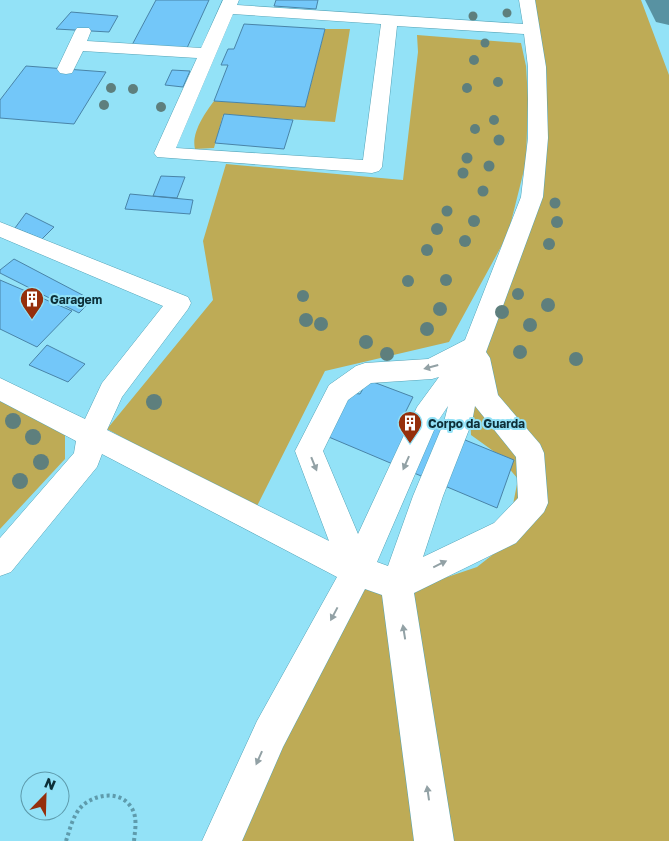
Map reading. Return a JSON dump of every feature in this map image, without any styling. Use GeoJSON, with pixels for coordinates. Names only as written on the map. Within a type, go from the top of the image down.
{"type":"FeatureCollection","features":[{"type":"Feature","properties":{"kind":"lane"},"geometry":{"type":"LineString","coordinates":[[434,841],[396,585],[428,496],[458,422],[475,346],[532,197],[538,138],[537,67],[527,0]]}},
{"type":"Feature","properties":{"kind":"lane"},"geometry":{"type":"LineString","coordinates":[[390,20],[372,167],[215,158],[164,153],[229,5],[390,20],[532,30]]}},
{"type":"Feature","properties":{"kind":"lane"},"geometry":{"type":"LineString","coordinates":[[66,69],[79,38],[208,54]]}},
{"type":"Feature","properties":{"kind":"lane"},"geometry":{"type":"LineString","coordinates":[[173,169],[210,174],[215,158]]}},
{"type":"Feature","properties":{"kind":"lane"},"geometry":{"type":"LineString","coordinates":[[0,229],[180,303],[111,391],[91,435],[87,458],[0,561]]}},
{"type":"Feature","properties":{"kind":"lane"},"geometry":{"type":"LineString","coordinates":[[222,841],[270,734],[357,571],[427,415],[475,346]]}},
{"type":"Feature","properties":{"kind":"lane"},"geometry":{"type":"LineString","coordinates":[[357,571],[309,451],[338,393],[365,373],[432,369],[475,346]]}},
{"type":"Feature","properties":{"kind":"lane"},"geometry":{"type":"LineString","coordinates":[[0,389],[357,571],[396,585],[504,533],[533,503],[530,453],[485,399],[475,346]]}},
{"type":"Feature","properties":{"kind":"path"},"geometry":{"type":"LineString","coordinates":[[66,841],[70,824],[78,809],[87,801],[106,794],[116,796],[131,806],[136,827],[134,841]]}},
{"type":"Feature","properties":{"kind":"shaded area"},"geometry":{"type":"Polygon","coordinates":[[[528,0],[641,0],[669,75],[669,841],[235,841],[361,586],[409,590],[477,567],[505,545],[518,479],[496,453],[471,435],[470,408],[486,333],[543,188],[528,0]]]}},
{"type":"Feature","properties":{"kind":"shaded area"},"geometry":{"type":"Polygon","coordinates":[[[325,29],[350,29],[335,122],[223,115],[214,148],[195,149],[194,143],[197,130],[214,101],[305,107],[325,29]]]}},
{"type":"Feature","properties":{"kind":"shaded area"},"geometry":{"type":"Polygon","coordinates":[[[417,35],[521,43],[526,66],[528,99],[526,162],[508,234],[449,342],[325,371],[255,510],[107,429],[213,300],[203,241],[226,164],[403,180],[418,52],[417,35]]]}},
{"type":"Feature","properties":{"kind":"shaded area"},"geometry":{"type":"Polygon","coordinates":[[[0,401],[65,434],[65,459],[0,529],[0,401]]]}},
{"type":"Feature","properties":{"kind":"building"},"geometry":{"type":"Polygon","coordinates":[[[156,0],[209,0],[187,48],[132,45],[156,0]]]}},
{"type":"Feature","properties":{"kind":"building"},"geometry":{"type":"Polygon","coordinates":[[[276,0],[318,0],[316,9],[274,6],[276,0]]]}},
{"type":"Feature","properties":{"kind":"building"},"geometry":{"type":"Polygon","coordinates":[[[71,12],[118,16],[109,32],[56,29],[71,12]]]}},
{"type":"Feature","properties":{"kind":"building"},"geometry":{"type":"Polygon","coordinates":[[[244,24],[325,29],[305,107],[214,101],[228,65],[221,65],[228,49],[234,49],[244,24]]]}},
{"type":"Feature","properties":{"kind":"building"},"geometry":{"type":"Polygon","coordinates":[[[26,66],[106,72],[74,124],[0,118],[0,100],[26,66]]]}},
{"type":"Feature","properties":{"kind":"building"},"geometry":{"type":"Polygon","coordinates":[[[172,70],[190,71],[183,87],[165,85],[172,70]]]}},
{"type":"Feature","properties":{"kind":"building"},"geometry":{"type":"Polygon","coordinates":[[[224,114],[293,120],[284,149],[215,143],[224,114]]]}},
{"type":"Feature","properties":{"kind":"building"},"geometry":{"type":"Polygon","coordinates":[[[161,176],[185,177],[177,198],[153,196],[161,176]]]}},
{"type":"Feature","properties":{"kind":"building"},"geometry":{"type":"Polygon","coordinates":[[[130,194],[193,200],[190,214],[125,209],[130,194]]]}},
{"type":"Feature","properties":{"kind":"building"},"geometry":{"type":"Polygon","coordinates":[[[26,213],[54,227],[42,239],[15,228],[26,213]]]}},
{"type":"Feature","properties":{"kind":"building"},"geometry":{"type":"Polygon","coordinates":[[[14,259],[92,300],[79,313],[0,273],[0,270],[14,259]]]}},
{"type":"Feature","properties":{"kind":"building","name":"Garagem"},"geometry":{"type":"Polygon","coordinates":[[[0,280],[72,311],[37,347],[0,329],[0,280]]]}},
{"type":"Feature","properties":{"kind":"building"},"geometry":{"type":"Polygon","coordinates":[[[47,345],[85,364],[68,382],[29,365],[47,345]]]}},
{"type":"Feature","properties":{"kind":"building","name":"Corpo da Guarda"},"geometry":{"type":"Polygon","coordinates":[[[368,380],[413,397],[404,415],[514,460],[497,508],[324,435],[351,393],[360,394],[368,380]]]}},
{"type":"Feature","properties":{"kind":"taxiway"},"geometry":{"type":"LineString","coordinates":[[663,0],[669,14]]}},
{"type":"Feature","properties":{"kind":"place","name":"Garagem"},"geometry":{"type":"Point","coordinates":[32,320]}},
{"type":"Feature","properties":{"kind":"place","name":"Corpo da Guarda"},"geometry":{"type":"Point","coordinates":[410,444]}}]}
